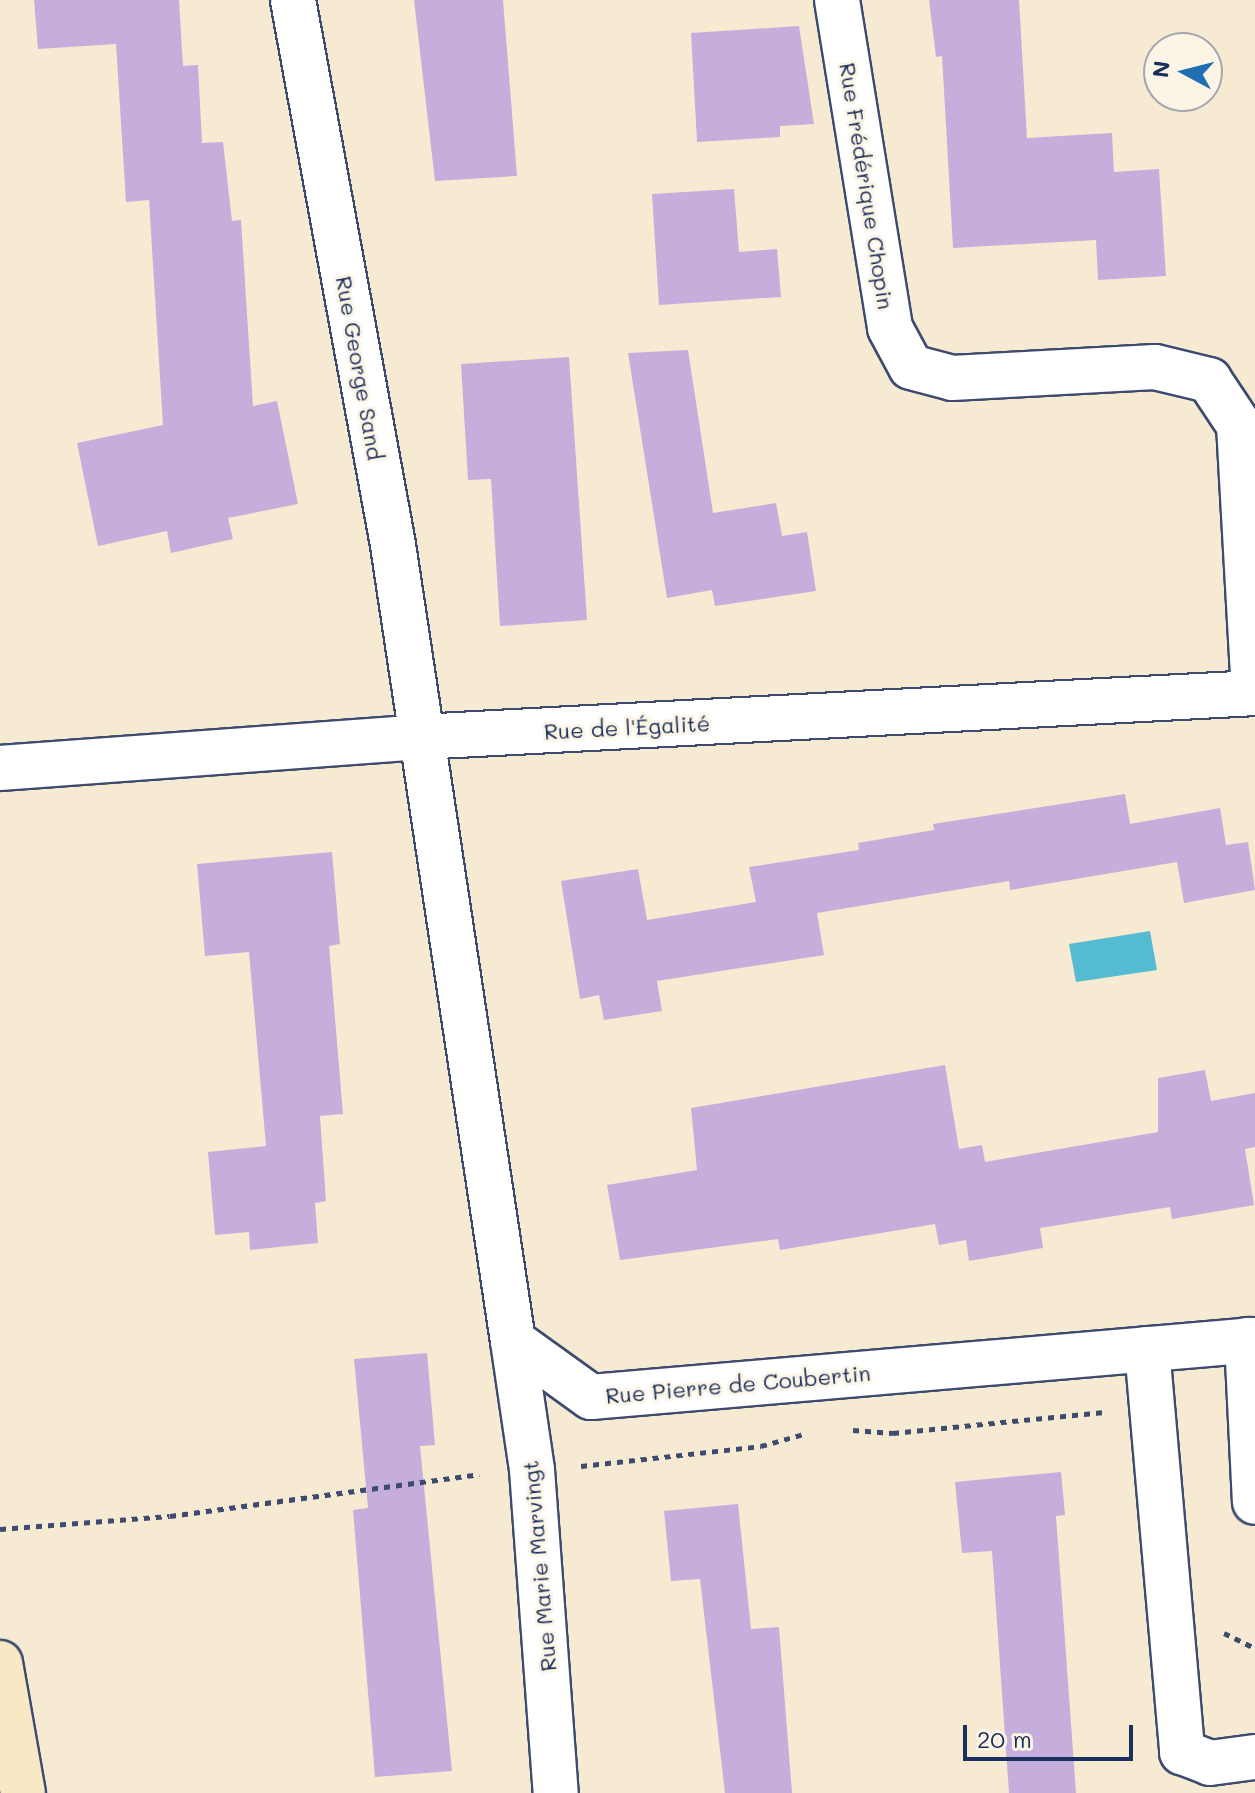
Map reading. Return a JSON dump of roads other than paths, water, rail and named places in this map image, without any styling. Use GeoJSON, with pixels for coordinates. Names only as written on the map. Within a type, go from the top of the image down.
{"type":"FeatureCollection","features":[{"type":"Feature","properties":{"kind":"street","name":"Rue George Sand"},"geometry":{"type":"LineString","coordinates":[[293,0],[393,545],[419,737]]}},
{"type":"Feature","properties":{"kind":"street","name":"Rue Frédérique Chopin"},"geometry":{"type":"LineString","coordinates":[[837,0],[890,328],[911,367],[952,378],[1155,367],[1209,380],[1239,425],[1255,693]]}},
{"type":"Feature","properties":{"kind":"street","name":"Rue de l'Égalité"},"geometry":{"type":"LineString","coordinates":[[0,768],[419,737],[1255,693]]}},
{"type":"Feature","properties":{"kind":"street"},"geometry":{"type":"LineString","coordinates":[[419,737],[513,1341]]}},
{"type":"Feature","properties":{"kind":"street"},"geometry":{"type":"LineString","coordinates":[[1251,1340],[1255,1502]]}},
{"type":"Feature","properties":{"kind":"street","name":"Rue Pierre de Coubertin"},"geometry":{"type":"LineString","coordinates":[[513,1341],[591,1397],[1251,1340]]}},
{"type":"Feature","properties":{"kind":"street","name":"Rue Marie Marvingt"},"geometry":{"type":"LineString","coordinates":[[513,1341],[532,1470],[556,1793]]}},
{"type":"Feature","properties":{"kind":"street"},"geometry":{"type":"LineString","coordinates":[[1147,1349],[1182,1752],[1210,1763],[1255,1757]]}},
{"type":"Feature","properties":{"kind":"street"},"geometry":{"type":"LineString","coordinates":[[0,1663],[5,1714],[23,1793]]}},
{"type":"Feature","properties":{"kind":"water"},"geometry":{"type":"Polygon","coordinates":[[[1150,931],[1157,970],[1076,982],[1069,944],[1150,931]]]}}]}
